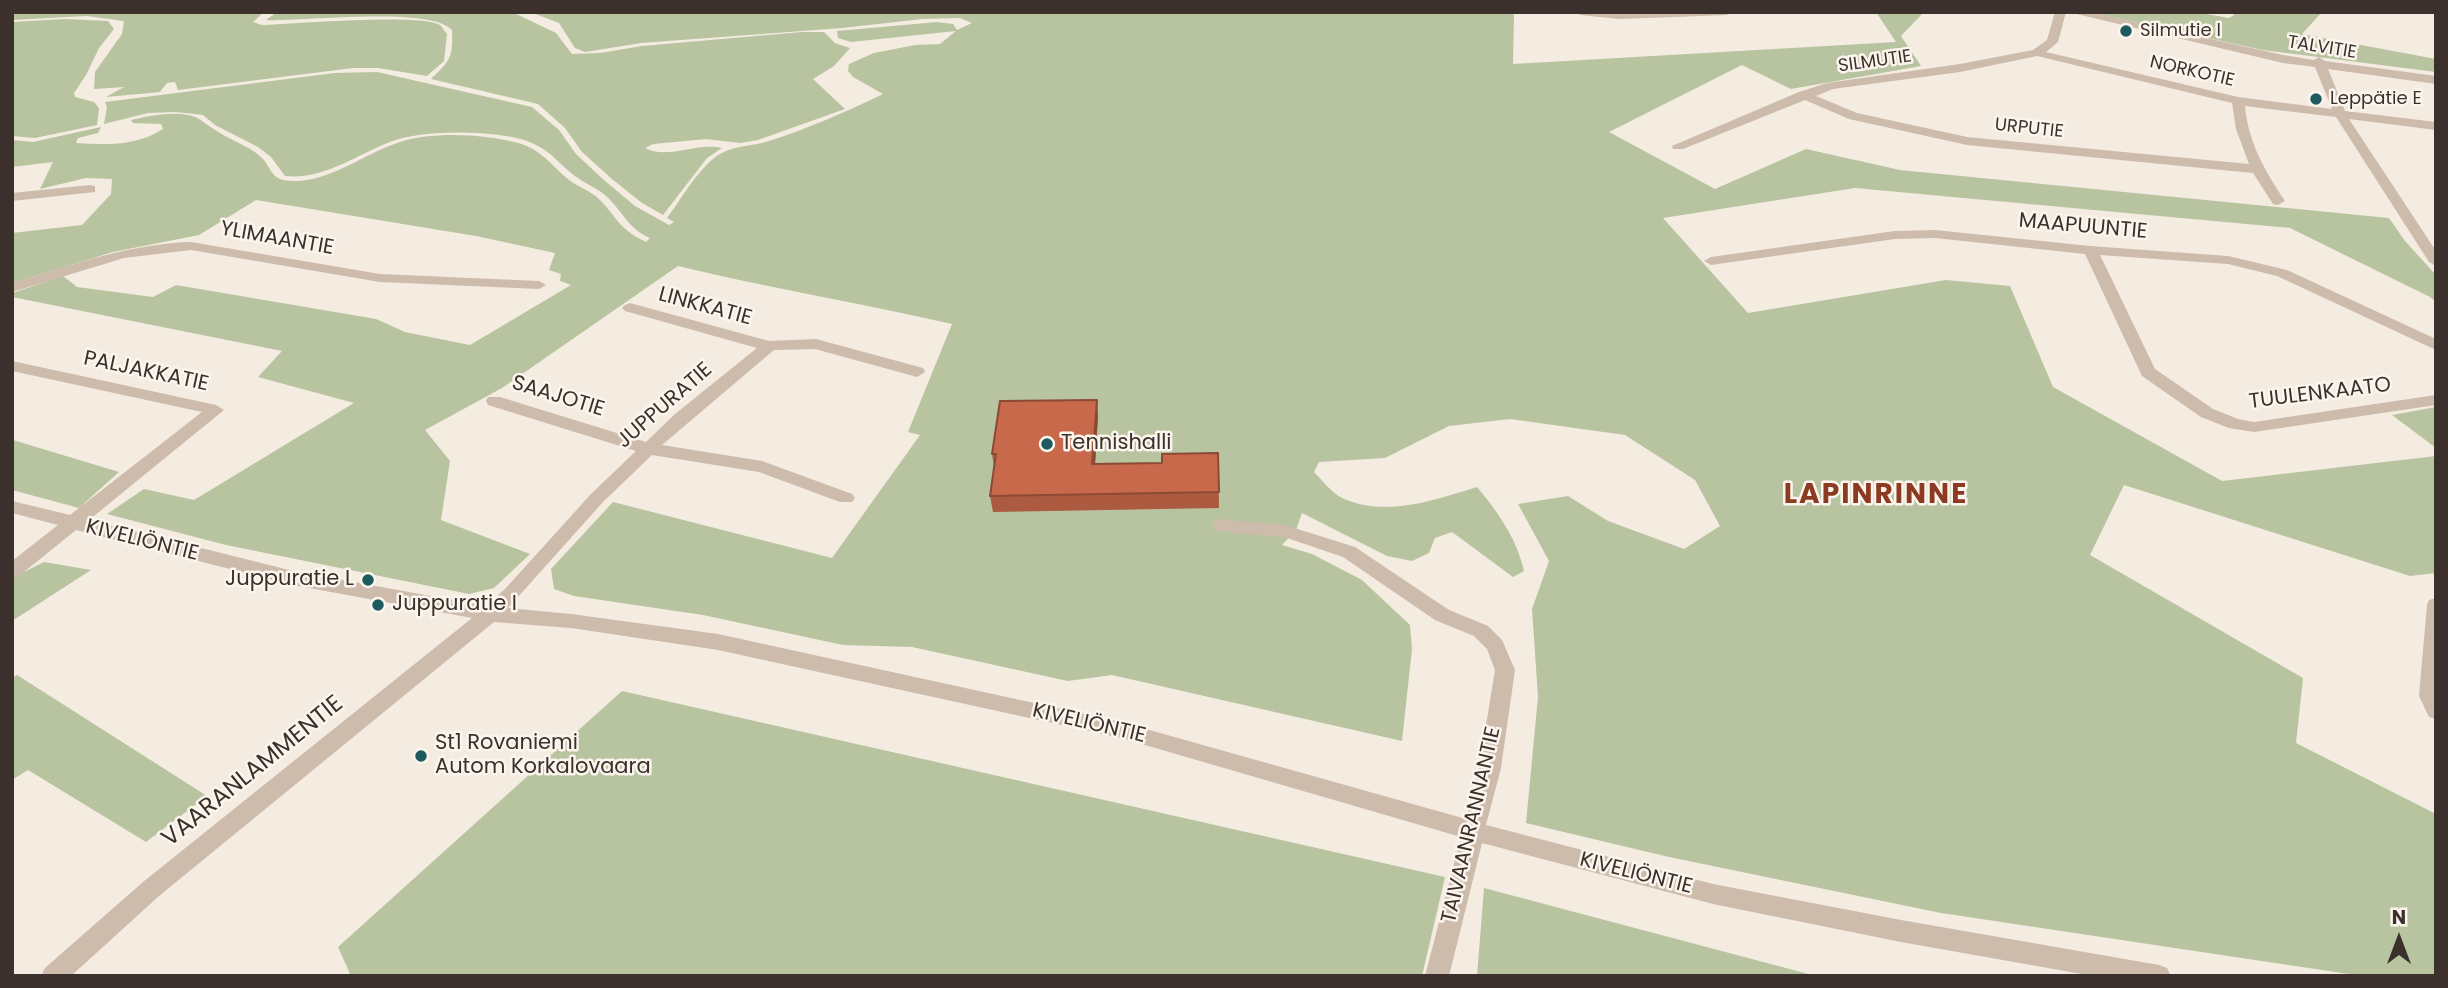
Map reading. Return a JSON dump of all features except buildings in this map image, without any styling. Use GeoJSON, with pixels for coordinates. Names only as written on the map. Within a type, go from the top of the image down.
{"type":"FeatureCollection","features":[{"type":"Feature","properties":{"kind":"street"},"geometry":{"type":"LineString","coordinates":[[1580,12],[1620,16],[1727,12]]}},
{"type":"Feature","properties":{"kind":"street"},"geometry":{"type":"LineString","coordinates":[[2038,53],[2052,42],[2061,12]]}},
{"type":"Feature","properties":{"kind":"street","name":"TALVITIE"},"geometry":{"type":"LineString","coordinates":[[2073,12],[2203,41],[2321,63],[2436,78]]}},
{"type":"Feature","properties":{"kind":"street","name":"SILMUTIE"},"geometry":{"type":"LineString","coordinates":[[1678,146],[1831,86],[1984,65],[2038,53]]}},
{"type":"Feature","properties":{"kind":"street","name":"NORKOTIE"},"geometry":{"type":"LineString","coordinates":[[2038,53],[2238,101],[2436,126]]}},
{"type":"Feature","properties":{"kind":"street"},"geometry":{"type":"LineString","coordinates":[[2321,63],[2340,114],[2436,262]]}},
{"type":"Feature","properties":{"kind":"street","name":"URPUTIE"},"geometry":{"type":"LineString","coordinates":[[1803,95],[1853,116],[1968,141],[2256,169]]}},
{"type":"Feature","properties":{"kind":"street"},"geometry":{"type":"LineString","coordinates":[[2238,101],[2239,128],[2256,169],[2278,201]]}},
{"type":"Feature","properties":{"kind":"street"},"geometry":{"type":"LineString","coordinates":[[12,197],[90,189]]}},
{"type":"Feature","properties":{"kind":"street","name":"MAAPUUNTIE"},"geometry":{"type":"LineString","coordinates":[[1711,261],[1895,235],[1922,234],[2228,260],[2266,267],[2436,345]]}},
{"type":"Feature","properties":{"kind":"street","name":"YLIMAANTIE"},"geometry":{"type":"LineString","coordinates":[[12,288],[97,262],[172,246],[191,246],[380,278],[539,285]]}},
{"type":"Feature","properties":{"kind":"street","name":"TUULENKAATO"},"geometry":{"type":"LineString","coordinates":[[2090,250],[2148,372],[2207,413],[2235,424],[2255,427],[2436,400]]}},
{"type":"Feature","properties":{"kind":"street","name":"LINKKATIE"},"geometry":{"type":"LineString","coordinates":[[630,309],[769,346]]}},
{"type":"Feature","properties":{"kind":"street"},"geometry":{"type":"LineString","coordinates":[[769,346],[817,344],[917,372]]}},
{"type":"Feature","properties":{"kind":"street","name":"JUPPURATIE"},"geometry":{"type":"LineString","coordinates":[[489,614],[512,594],[597,498],[681,418],[769,346]]}},
{"type":"Feature","properties":{"kind":"street","name":"PALJAKKATIE"},"geometry":{"type":"LineString","coordinates":[[12,366],[216,410],[74,524]]}},
{"type":"Feature","properties":{"kind":"street","name":"SAAJOTIE"},"geometry":{"type":"LineString","coordinates":[[494,401],[649,449],[762,467],[846,498]]}},
{"type":"Feature","properties":{"kind":"street","name":"KIVELIÖNTIE"},"geometry":{"type":"LineString","coordinates":[[12,507],[293,578],[489,614],[571,621],[718,642],[1107,727],[1713,894],[1901,931],[2159,976]]}},
{"type":"Feature","properties":{"kind":"street"},"geometry":{"type":"LineString","coordinates":[[12,571],[74,524]]}},
{"type":"Feature","properties":{"kind":"street","name":"TAIVAANRANNANTIE"},"geometry":{"type":"LineString","coordinates":[[1221,525],[1288,532],[1349,552],[1442,615],[1481,631],[1495,645],[1505,670],[1490,768],[1437,976]]}},
{"type":"Feature","properties":{"kind":"street"},"geometry":{"type":"LineString","coordinates":[[2436,605],[2429,696],[2436,711]]}},
{"type":"Feature","properties":{"kind":"street","name":"VAARANLAMMENTIE"},"geometry":{"type":"LineString","coordinates":[[53,976],[151,889],[489,614]]}},
{"type":"Feature","properties":{"kind":"green space"},"geometry":{"type":"Polygon","coordinates":[[[12,12],[264,12],[253,22],[262,25],[409,20],[440,25],[447,34],[444,61],[427,76],[378,68],[353,68],[178,90],[175,82],[167,83],[160,92],[106,97],[124,87],[94,89],[95,72],[122,34],[124,21],[87,16],[12,20],[12,12]]]}},
{"type":"Feature","properties":{"kind":"green space"},"geometry":{"type":"Polygon","coordinates":[[[277,12],[512,12],[556,33],[572,54],[824,32],[835,43],[850,48],[834,66],[813,79],[845,109],[758,140],[740,143],[706,139],[653,144],[645,148],[672,152],[703,147],[722,148],[707,158],[663,215],[642,203],[612,179],[582,152],[565,128],[538,104],[431,79],[447,62],[452,46],[452,30],[439,23],[393,17],[266,20],[277,12]]]}},
{"type":"Feature","properties":{"kind":"green space"},"geometry":{"type":"Polygon","coordinates":[[[530,12],[1510,12],[1514,15],[1513,64],[1896,42],[1876,12],[1924,12],[1901,36],[1921,66],[1791,89],[1742,65],[1609,132],[1715,189],[1806,149],[1900,170],[2389,218],[2405,241],[2436,275],[2436,302],[2290,228],[1855,188],[1663,218],[1748,313],[1946,280],[2010,286],[2053,387],[2222,481],[2436,456],[2436,573],[2410,576],[2124,485],[2090,555],[2303,678],[2296,743],[2436,814],[2436,976],[2362,976],[1941,913],[1669,857],[1526,823],[1538,697],[1532,609],[1549,561],[1518,504],[1568,496],[1608,521],[1684,549],[1720,526],[1695,480],[1625,435],[1510,419],[1449,426],[1385,458],[1319,462],[1314,472],[1335,493],[1359,504],[1376,507],[1410,505],[1477,487],[1506,526],[1521,559],[1524,571],[1513,577],[1452,532],[1435,538],[1429,553],[1412,561],[1387,556],[1302,513],[1296,530],[1282,545],[1312,554],[1362,580],[1410,625],[1412,649],[1402,741],[1112,675],[1068,681],[912,647],[843,645],[703,615],[574,596],[554,589],[551,569],[613,502],[832,558],[920,435],[908,432],[952,324],[678,266],[502,388],[425,430],[450,461],[441,520],[530,554],[494,588],[469,594],[226,545],[107,514],[144,489],[194,500],[354,403],[258,377],[282,351],[12,297],[12,293],[63,276],[77,287],[153,297],[176,285],[376,319],[405,332],[470,345],[571,285],[560,281],[561,274],[549,270],[555,253],[476,236],[256,200],[199,235],[113,252],[12,283],[12,233],[82,225],[111,194],[112,179],[86,178],[40,189],[53,162],[12,167],[12,140],[33,142],[101,127],[98,133],[78,138],[76,143],[121,143],[143,139],[163,129],[161,124],[133,123],[131,120],[165,114],[184,114],[199,119],[254,151],[279,179],[298,181],[328,175],[383,148],[411,139],[441,135],[490,138],[518,143],[540,154],[569,180],[596,197],[625,228],[646,242],[650,238],[631,224],[602,193],[571,173],[544,149],[513,137],[458,132],[420,135],[390,142],[313,174],[285,176],[271,157],[258,147],[215,125],[203,115],[176,112],[148,113],[104,124],[107,107],[105,102],[335,73],[377,72],[532,107],[559,130],[576,154],[605,181],[635,206],[669,225],[674,222],[667,218],[688,187],[719,154],[798,131],[883,94],[853,77],[848,71],[849,64],[874,53],[915,45],[940,44],[956,31],[851,42],[838,38],[837,31],[937,22],[953,24],[957,30],[972,23],[960,18],[922,19],[842,28],[641,43],[585,52],[575,48],[559,23],[530,12]]]}},
{"type":"Feature","properties":{"kind":"green space"},"geometry":{"type":"Polygon","coordinates":[[[2088,12],[2195,12],[2229,18],[2234,15],[2233,12],[2322,12],[2302,34],[2436,59],[2436,72],[2263,50],[2088,12]]]}},
{"type":"Feature","properties":{"kind":"green space"},"geometry":{"type":"Polygon","coordinates":[[[65,19],[108,21],[114,29],[99,48],[74,93],[75,97],[94,102],[99,108],[97,125],[35,138],[12,136],[12,22],[65,19]]]}},
{"type":"Feature","properties":{"kind":"green space"},"geometry":{"type":"Polygon","coordinates":[[[2436,407],[2436,448],[2392,415],[2436,407]]]}},
{"type":"Feature","properties":{"kind":"green space"},"geometry":{"type":"Polygon","coordinates":[[[12,439],[119,472],[79,508],[12,490],[12,439]]]}},
{"type":"Feature","properties":{"kind":"green space"},"geometry":{"type":"Polygon","coordinates":[[[44,562],[91,570],[12,621],[12,578],[44,562]]]}},
{"type":"Feature","properties":{"kind":"green space"},"geometry":{"type":"Polygon","coordinates":[[[17,675],[207,796],[146,842],[28,770],[12,780],[12,678],[17,675]]]}},
{"type":"Feature","properties":{"kind":"green space"},"geometry":{"type":"Polygon","coordinates":[[[622,691],[1445,877],[1422,976],[351,976],[338,947],[622,691]]]}},
{"type":"Feature","properties":{"kind":"green space"},"geometry":{"type":"Polygon","coordinates":[[[1484,888],[1816,976],[1477,976],[1484,888]]]}},
{"type":"Feature","properties":{"kind":"place","name":"Silmutie I"},"geometry":{"type":"Point","coordinates":[2126,31]}},
{"type":"Feature","properties":{"kind":"place","name":"Leppätie E"},"geometry":{"type":"Point","coordinates":[2316,99]}},
{"type":"Feature","properties":{"kind":"place","name":"Tennishalli"},"geometry":{"type":"Point","coordinates":[1047,444]}},
{"type":"Feature","properties":{"kind":"place","name":"Juppuratie L"},"geometry":{"type":"Point","coordinates":[368,580]}},
{"type":"Feature","properties":{"kind":"place","name":"Juppuratie I"},"geometry":{"type":"Point","coordinates":[378,605]}},
{"type":"Feature","properties":{"kind":"place","name":"St1 Rovaniemi Autom Korkalovaara"},"geometry":{"type":"Point","coordinates":[421,756]}},
{"type":"Feature","properties":{"kind":"district","name":"LAPINRINNE"},"geometry":{"type":"Point","coordinates":[1876,496]}}]}
